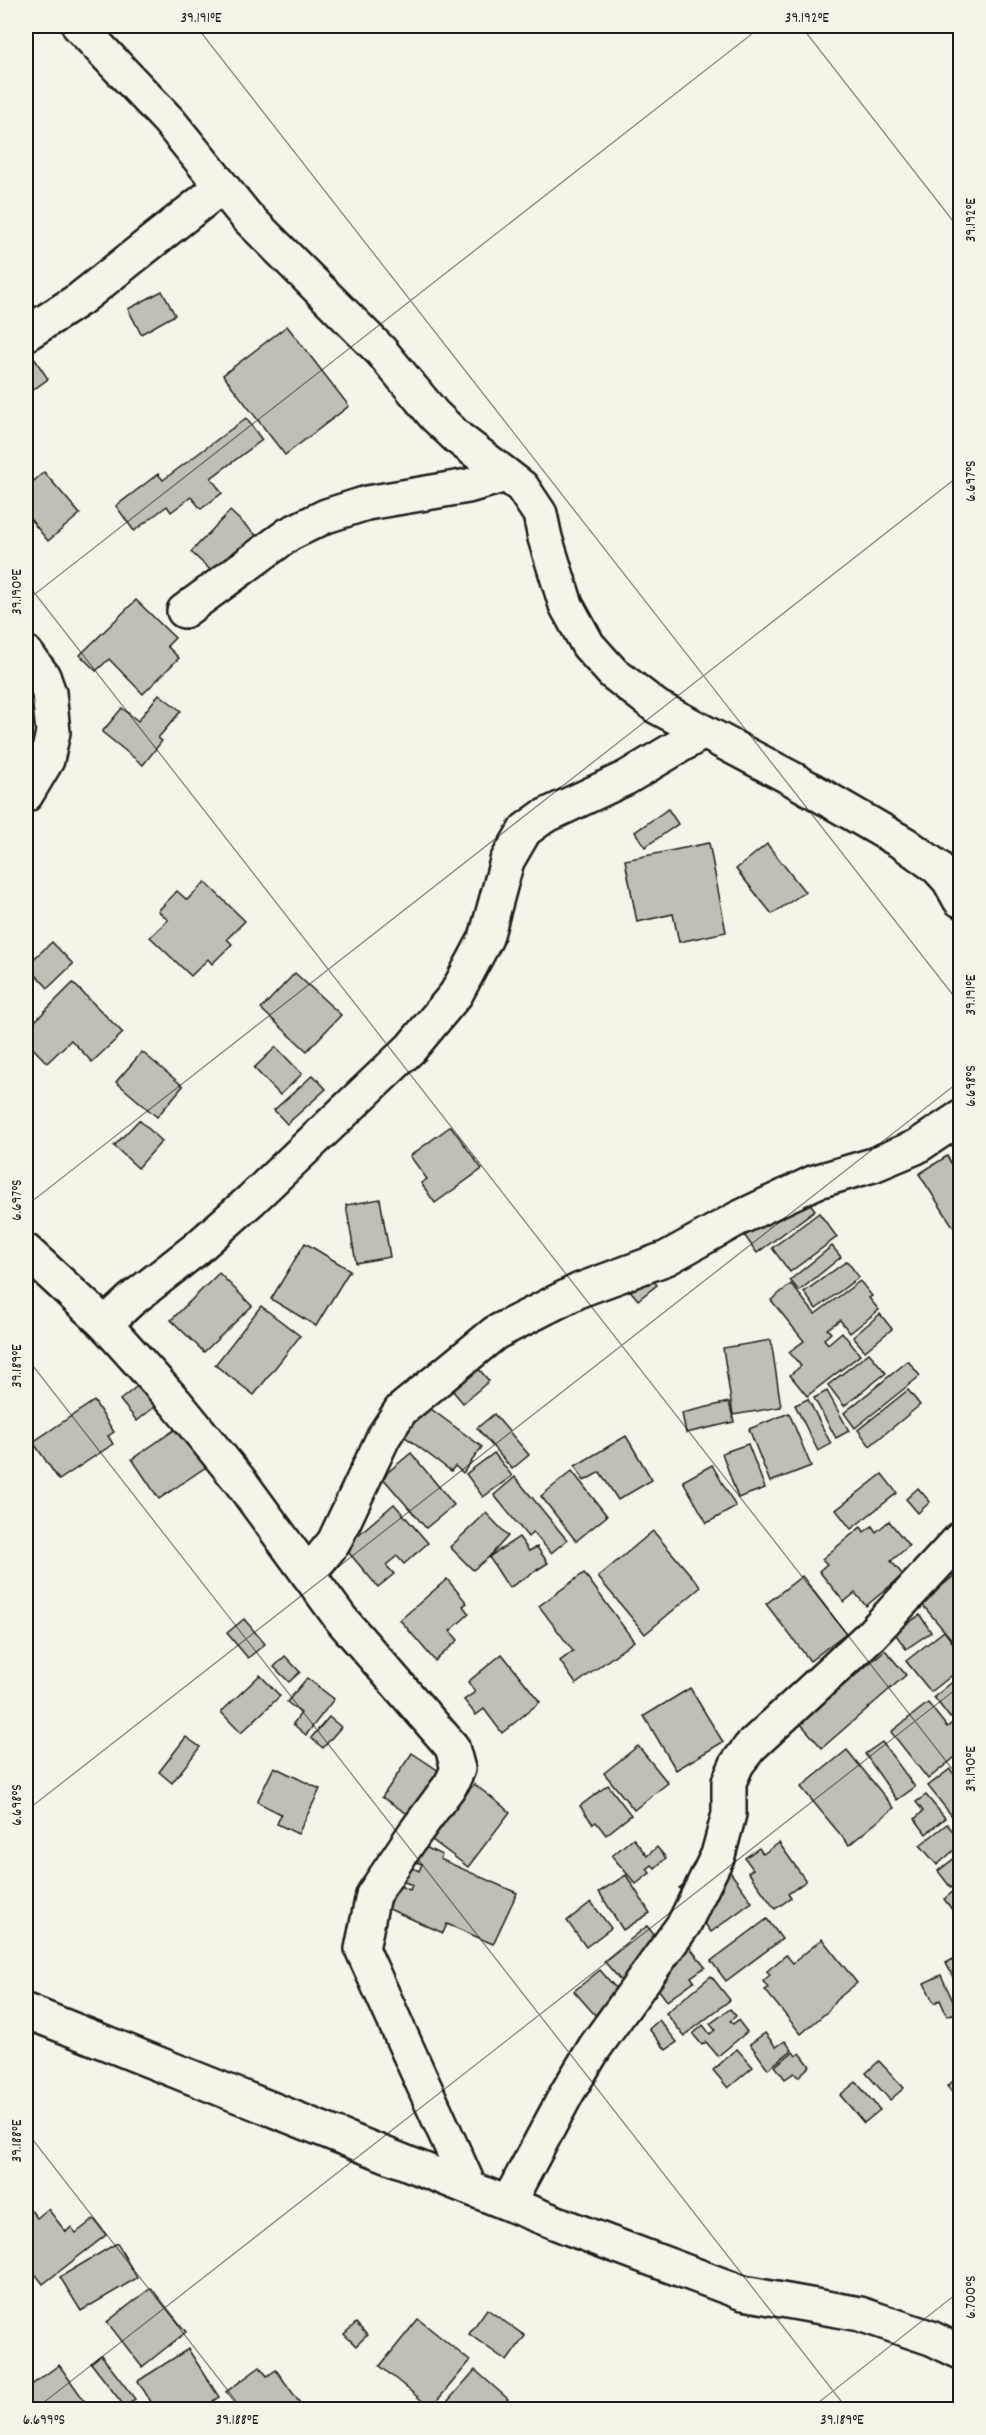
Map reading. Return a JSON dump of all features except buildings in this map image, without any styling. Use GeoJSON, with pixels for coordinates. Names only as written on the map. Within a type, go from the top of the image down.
{"type":"FeatureCollection","features":[{"type":"Feature","properties":{"kind":"street"},"geometry":{"type":"LineString","coordinates":[[79,26],[169,121],[221,187],[288,260],[381,351],[434,415],[458,438],[522,487],[540,514],[566,605],[588,645],[613,673],[657,707],[791,778],[915,850],[938,867],[950,880],[960,900]]}},
{"type":"Feature","properties":{"kind":"street"},"geometry":{"type":"LineString","coordinates":[[26,334],[107,279],[221,187]]}},
{"type":"Feature","properties":{"kind":"street"},"geometry":{"type":"LineString","coordinates":[[184,611],[289,534],[326,516],[367,503],[468,486],[506,475]]}},
{"type":"Feature","properties":{"kind":"street"},"geometry":{"type":"LineString","coordinates":[[26,653],[43,676],[46,684],[53,732],[47,760],[26,795]]}},
{"type":"Feature","properties":{"kind":"street"},"geometry":{"type":"LineString","coordinates":[[105,1324],[251,1200],[411,1048],[456,994],[486,938],[507,861],[525,830],[543,817],[626,778],[703,732]]}},
{"type":"Feature","properties":{"kind":"street"},"geometry":{"type":"LineString","coordinates":[[308,1574],[334,1542],[384,1436],[401,1410],[495,1333],[580,1290],[667,1258],[737,1219],[815,1182],[873,1164],[916,1147],[960,1118]]}},
{"type":"Feature","properties":{"kind":"street"},"geometry":{"type":"LineString","coordinates":[[26,1251],[105,1324],[176,1403],[240,1481],[341,1619],[452,1747],[457,1757],[458,1769],[451,1784],[373,1895],[362,1949],[470,2188]]}},
{"type":"Feature","properties":{"kind":"street"},"geometry":{"type":"LineString","coordinates":[[508,2203],[567,2093],[595,2047],[684,1924],[718,1855],[729,1814],[729,1782],[737,1764],[750,1748],[956,1554]]}},
{"type":"Feature","properties":{"kind":"street"},"geometry":{"type":"LineString","coordinates":[[26,2011],[508,2203],[742,2293],[860,2314],[931,2338],[960,2352]]}}]}
